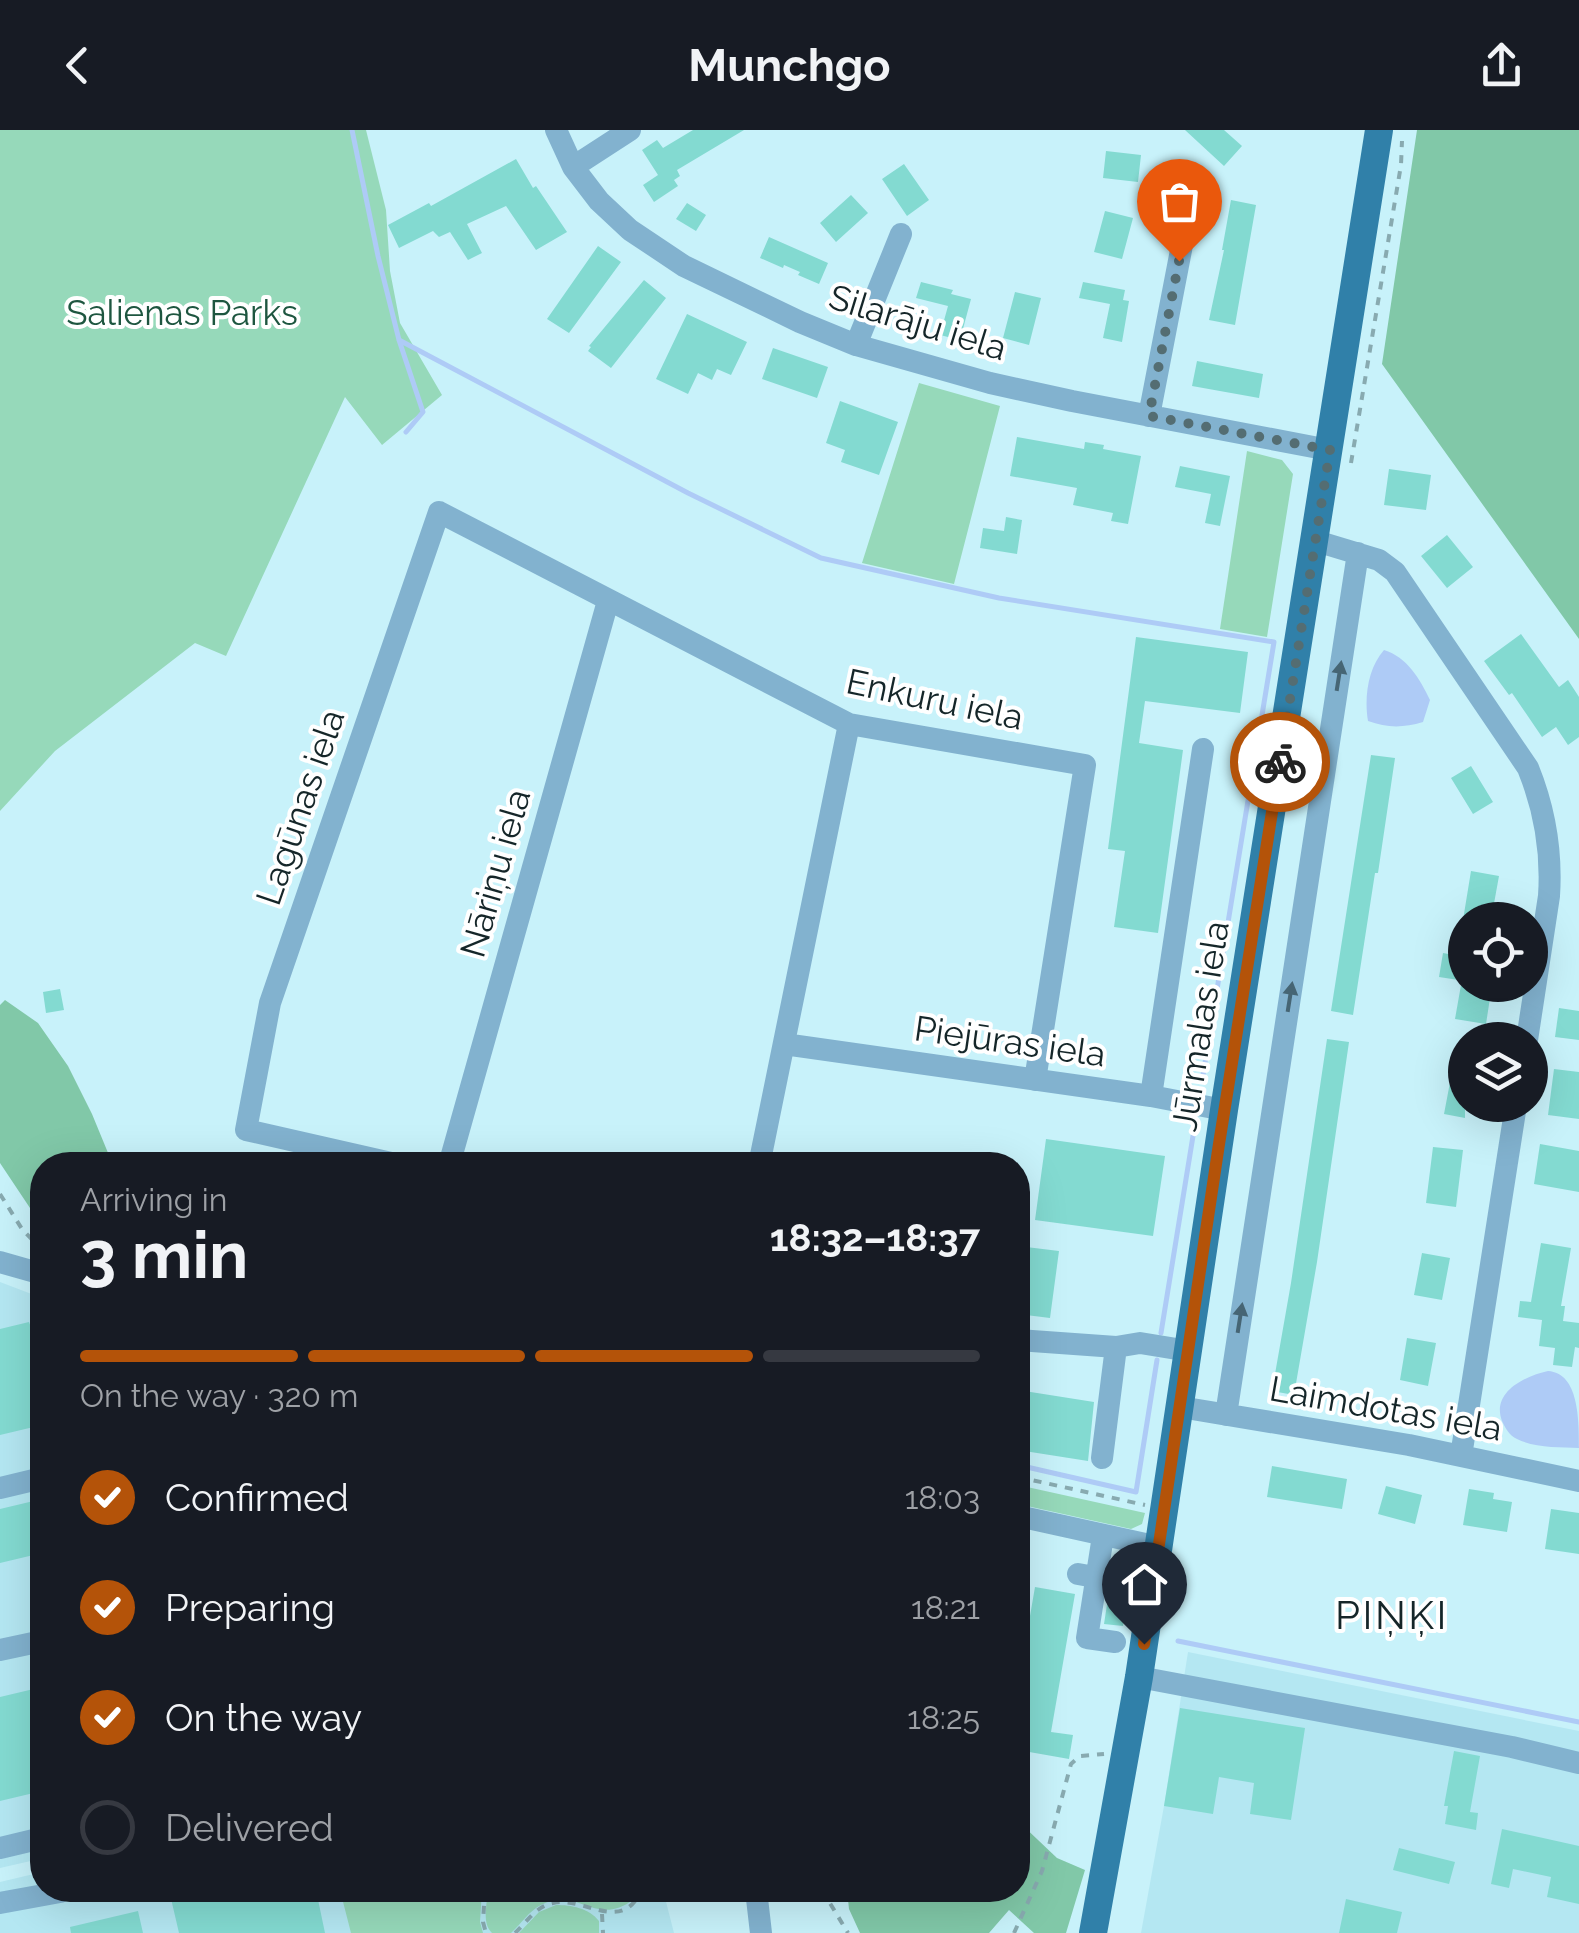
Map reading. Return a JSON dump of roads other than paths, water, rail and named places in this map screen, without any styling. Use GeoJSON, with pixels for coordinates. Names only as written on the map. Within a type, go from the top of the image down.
{"type":"FeatureCollection","features":[{"type":"Feature","properties":{"kind":"main road","name":"Jūrmalas iela"},"geometry":{"type":"LineString","coordinates":[[1092,1933],[1139,1677],[1379,130]]}},
{"type":"Feature","properties":{"kind":"street","name":"Silarāju iela"},"geometry":{"type":"LineString","coordinates":[[556,130],[573,167],[599,202],[657,250],[744,297],[856,345],[990,382],[1330,450]]}},
{"type":"Feature","properties":{"kind":"street"},"geometry":{"type":"LineString","coordinates":[[573,167],[630,130]]}},
{"type":"Feature","properties":{"kind":"street"},"geometry":{"type":"LineString","coordinates":[[1149,416],[1194,183]]}},
{"type":"Feature","properties":{"kind":"street"},"geometry":{"type":"LineString","coordinates":[[856,345],[901,234]]}},
{"type":"Feature","properties":{"kind":"street","name":"Enkuru iela"},"geometry":{"type":"LineString","coordinates":[[439,512],[849,724],[1085,764],[1035,1080]]}},
{"type":"Feature","properties":{"kind":"street","name":"Lagūnas iela"},"geometry":{"type":"LineString","coordinates":[[343,1152],[246,1130],[270,1002],[439,512]]}},
{"type":"Feature","properties":{"kind":"street"},"geometry":{"type":"LineString","coordinates":[[1316,541],[1379,560],[1395,572],[1528,768],[1541,800],[1550,874],[1530,1022]]}},
{"type":"Feature","properties":{"kind":"street"},"geometry":{"type":"LineString","coordinates":[[1226,1414],[1358,553]]}},
{"type":"Feature","properties":{"kind":"street","name":"Nāriņu iela"},"geometry":{"type":"LineString","coordinates":[[453,1152],[608,600]]}},
{"type":"Feature","properties":{"kind":"street"},"geometry":{"type":"LineString","coordinates":[[762,1152],[849,724]]}},
{"type":"Feature","properties":{"kind":"street"},"geometry":{"type":"LineString","coordinates":[[1150,1096],[1203,749]]}},
{"type":"Feature","properties":{"kind":"street","name":"Piejūras iela"},"geometry":{"type":"LineString","coordinates":[[784,1044],[1224,1110]]}},
{"type":"Feature","properties":{"kind":"street"},"geometry":{"type":"LineString","coordinates":[[1461,1456],[1513,1122]]}},
{"type":"Feature","properties":{"kind":"street"},"geometry":{"type":"LineString","coordinates":[[0,1262],[30,1271]]}},
{"type":"Feature","properties":{"kind":"street"},"geometry":{"type":"LineString","coordinates":[[1030,1341],[1116,1347],[1140,1343],[1189,1351]]}},
{"type":"Feature","properties":{"kind":"street"},"geometry":{"type":"LineString","coordinates":[[1102,1458],[1116,1347]]}},
{"type":"Feature","properties":{"kind":"street","name":"Laimdotas iela"},"geometry":{"type":"LineString","coordinates":[[1180,1407],[1461,1456],[1579,1481]]}},
{"type":"Feature","properties":{"kind":"street"},"geometry":{"type":"LineString","coordinates":[[0,1488],[30,1481]]}},
{"type":"Feature","properties":{"kind":"street"},"geometry":{"type":"LineString","coordinates":[[1030,1519],[1159,1547]]}},
{"type":"Feature","properties":{"kind":"street"},"geometry":{"type":"LineString","coordinates":[[1103,1536],[1087,1576],[1087,1638],[1114,1642]]}},
{"type":"Feature","properties":{"kind":"street"},"geometry":{"type":"LineString","coordinates":[[1087,1576],[1128,1583]]}},
{"type":"Feature","properties":{"kind":"street"},"geometry":{"type":"LineString","coordinates":[[0,1650],[30,1644]]}},
{"type":"Feature","properties":{"kind":"street"},"geometry":{"type":"LineString","coordinates":[[1139,1677],[1579,1763]]}},
{"type":"Feature","properties":{"kind":"street"},"geometry":{"type":"LineString","coordinates":[[0,1848],[30,1841]]}},
{"type":"Feature","properties":{"kind":"street"},"geometry":{"type":"LineString","coordinates":[[0,1903],[30,1898]]}},
{"type":"Feature","properties":{"kind":"street"},"geometry":{"type":"LineString","coordinates":[[757,1902],[761,1933]]}},
{"type":"Feature","properties":{"kind":"waterway"},"geometry":{"type":"LineString","coordinates":[[352,130],[399,340],[423,412],[406,432]]}},
{"type":"Feature","properties":{"kind":"waterway"},"geometry":{"type":"LineString","coordinates":[[399,340],[688,493],[821,558],[999,598],[1274,642],[1203,1075]]}},
{"type":"Feature","properties":{"kind":"waterway"},"geometry":{"type":"LineString","coordinates":[[1161,1333],[1193,1136]]}},
{"type":"Feature","properties":{"kind":"waterway"},"geometry":{"type":"LineString","coordinates":[[1030,1468],[1136,1492],[1157,1360]]}},
{"type":"Feature","properties":{"kind":"waterway"},"geometry":{"type":"LineString","coordinates":[[1178,1641],[1579,1722]]}},
{"type":"Feature","properties":{"kind":"district","name":"PIŅĶI"},"geometry":{"type":"Point","coordinates":[1392,1614]}},
{"type":"Feature","properties":{"kind":"park label","name":"Salienas Parks"},"geometry":{"type":"Point","coordinates":[182,312]}}]}
